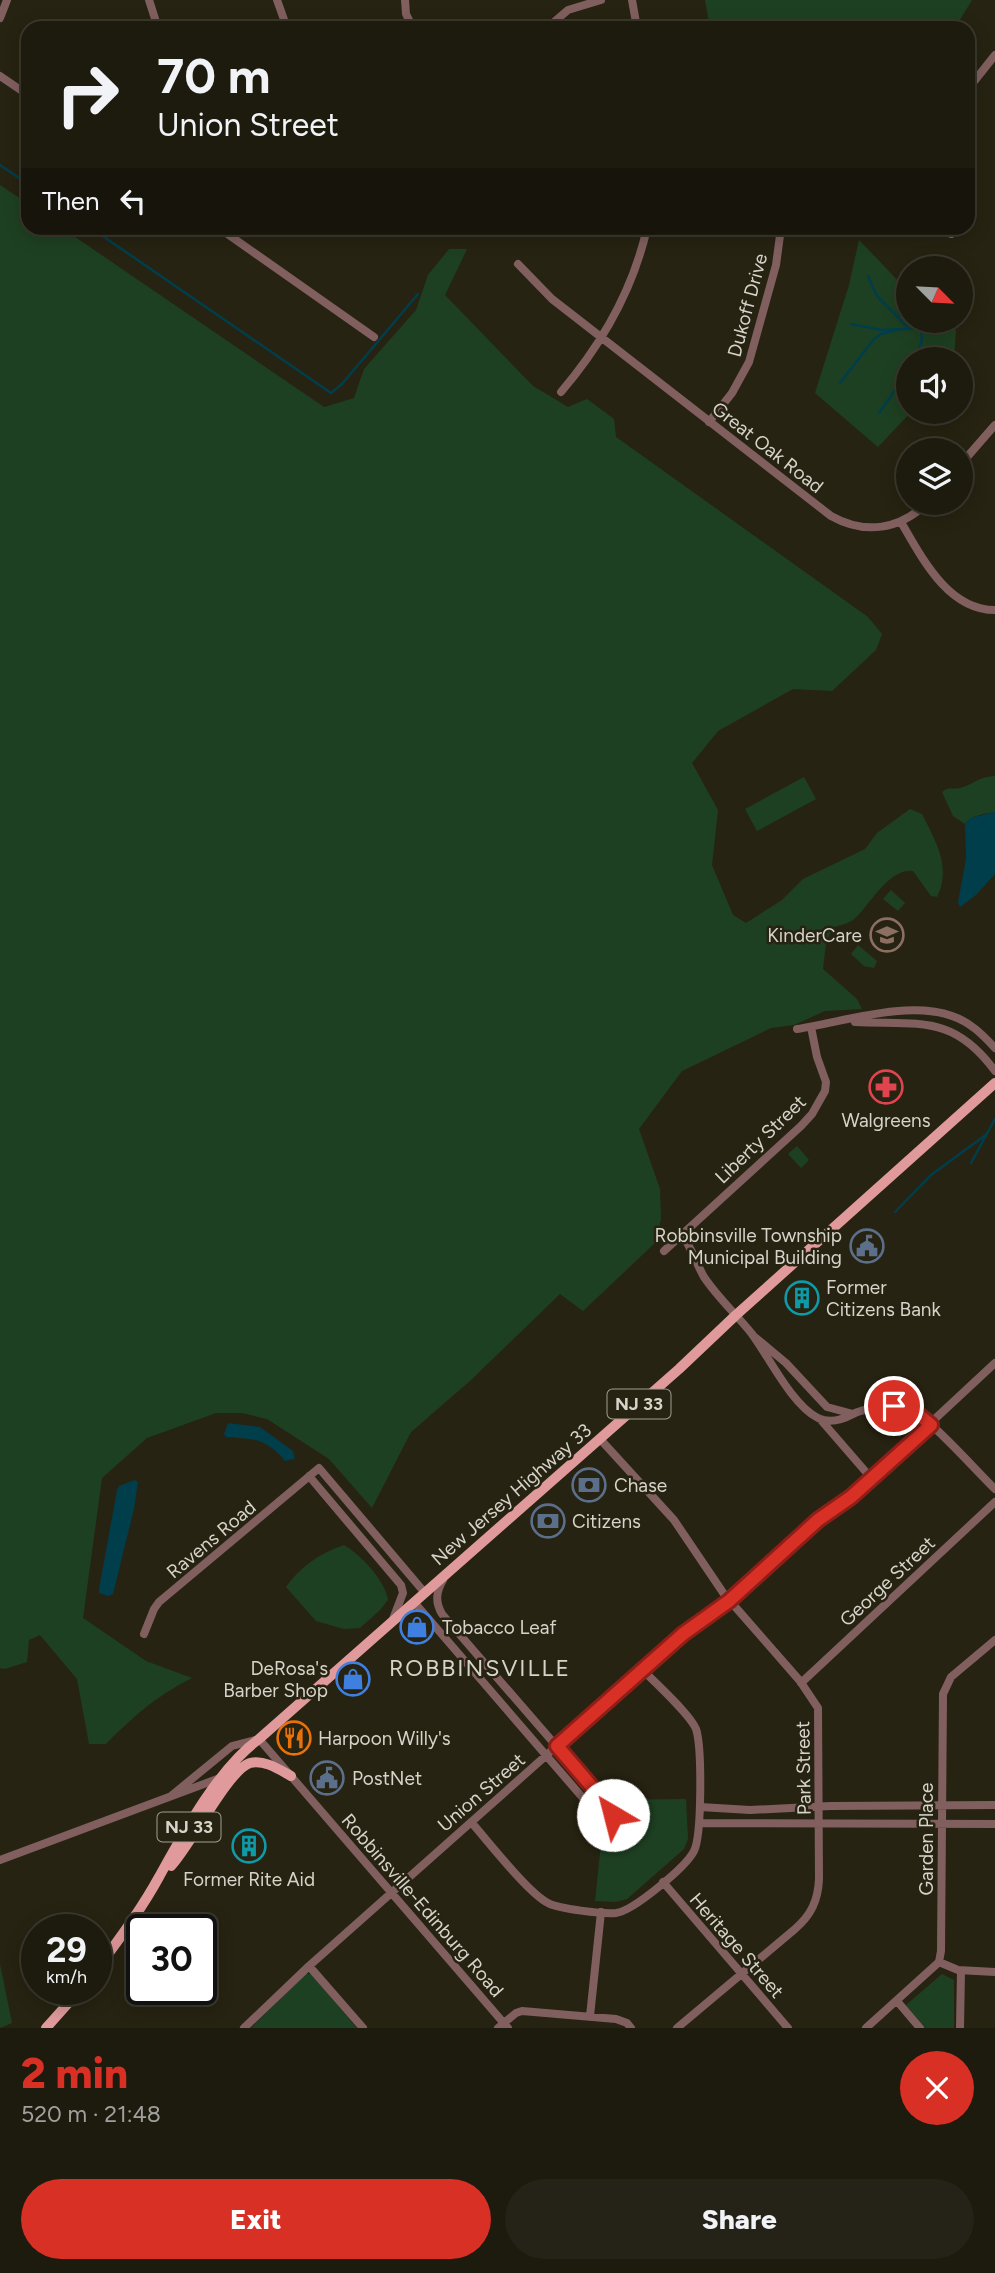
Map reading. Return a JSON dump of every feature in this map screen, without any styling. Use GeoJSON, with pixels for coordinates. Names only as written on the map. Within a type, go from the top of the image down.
{"type":"FeatureCollection","features":[{"type":"Feature","properties":{"kind":"main road","name":"New Jersey Highway 33"},"geometry":{"type":"LineString","coordinates":[[112,1949],[221,1778],[244,1750],[600,1440],[995,1083]]}},
{"type":"Feature","properties":{"kind":"main road"},"geometry":{"type":"LineString","coordinates":[[159,1878],[182,1854],[220,1796],[250,1763],[262,1763],[291,1776]]}},
{"type":"Feature","properties":{"kind":"main road"},"geometry":{"type":"LineString","coordinates":[[46,2028],[67,2005]]}},
{"type":"Feature","properties":{"kind":"street"},"geometry":{"type":"LineString","coordinates":[[0,18],[7,0]]}},
{"type":"Feature","properties":{"kind":"street"},"geometry":{"type":"LineString","coordinates":[[149,0],[156,21]]}},
{"type":"Feature","properties":{"kind":"street"},"geometry":{"type":"LineString","coordinates":[[277,0],[284,21]]}},
{"type":"Feature","properties":{"kind":"street"},"geometry":{"type":"LineString","coordinates":[[405,0],[410,21]]}},
{"type":"Feature","properties":{"kind":"street"},"geometry":{"type":"LineString","coordinates":[[555,21],[568,10],[601,0]]}},
{"type":"Feature","properties":{"kind":"street"},"geometry":{"type":"LineString","coordinates":[[632,0],[636,21]]}},
{"type":"Feature","properties":{"kind":"street"},"geometry":{"type":"LineString","coordinates":[[975,80],[995,55]]}},
{"type":"Feature","properties":{"kind":"street"},"geometry":{"type":"LineString","coordinates":[[0,76],[21,90]]}},
{"type":"Feature","properties":{"kind":"street"},"geometry":{"type":"LineString","coordinates":[[561,392],[602,338],[633,276],[645,235]]}},
{"type":"Feature","properties":{"kind":"street","name":"Dukoff Drive"},"geometry":{"type":"LineString","coordinates":[[709,422],[732,393],[749,362],[776,265],[780,235]]}},
{"type":"Feature","properties":{"kind":"street"},"geometry":{"type":"LineString","coordinates":[[230,236],[374,337]]}},
{"type":"Feature","properties":{"kind":"street","name":"Great Oak Road"},"geometry":{"type":"LineString","coordinates":[[518,264],[552,299],[841,522],[864,528],[877,528],[901,522],[910,515]]}},
{"type":"Feature","properties":{"kind":"street"},"geometry":{"type":"LineString","coordinates":[[973,450],[995,425]]}},
{"type":"Feature","properties":{"kind":"street"},"geometry":{"type":"LineString","coordinates":[[901,522],[952,595],[970,606],[995,610]]}},
{"type":"Feature","properties":{"kind":"street"},"geometry":{"type":"LineString","coordinates":[[797,1029],[891,1013],[940,1013],[970,1024],[995,1048]]}},
{"type":"Feature","properties":{"kind":"street"},"geometry":{"type":"LineString","coordinates":[[845,1021],[922,1025],[953,1031],[974,1045],[995,1071]]}},
{"type":"Feature","properties":{"kind":"street","name":"Liberty Street"},"geometry":{"type":"LineString","coordinates":[[664,1251],[801,1126],[820,1102],[825,1082],[811,1027]]}},
{"type":"Feature","properties":{"kind":"street"},"geometry":{"type":"LineString","coordinates":[[682,1235],[690,1245],[705,1278],[754,1336],[784,1382],[872,1479]]}},
{"type":"Feature","properties":{"kind":"street"},"geometry":{"type":"LineString","coordinates":[[754,1336],[786,1363],[827,1407],[853,1414]]}},
{"type":"Feature","properties":{"kind":"street","name":"Union Street"},"geometry":{"type":"LineString","coordinates":[[244,2028],[390,1893],[683,1634],[729,1601],[818,1520],[872,1479],[995,1363]]}},
{"type":"Feature","properties":{"kind":"street"},"geometry":{"type":"LineString","coordinates":[[820,1419],[845,1420],[853,1414],[885,1407],[901,1406],[913,1410],[995,1489]]}},
{"type":"Feature","properties":{"kind":"street","name":"Park Street"},"geometry":{"type":"LineString","coordinates":[[600,1440],[674,1520],[729,1601],[801,1683],[818,1707],[819,1889],[812,1910],[795,1929],[677,2028]]}},
{"type":"Feature","properties":{"kind":"street"},"geometry":{"type":"LineString","coordinates":[[391,1622],[401,1602],[401,1586],[309,1476],[319,1468],[425,1593]]}},
{"type":"Feature","properties":{"kind":"street","name":"Ravens Road"},"geometry":{"type":"LineString","coordinates":[[144,1634],[159,1602],[309,1476]]}},
{"type":"Feature","properties":{"kind":"street","name":"George Street"},"geometry":{"type":"LineString","coordinates":[[801,1683],[995,1502]]}},
{"type":"Feature","properties":{"kind":"street"},"geometry":{"type":"LineString","coordinates":[[414,1602],[601,1819],[610,1819],[612,1810],[442,1614],[438,1606],[438,1590],[450,1572]]}},
{"type":"Feature","properties":{"kind":"street","name":"Garden Place"},"geometry":{"type":"LineString","coordinates":[[939,1962],[944,1690],[951,1678],[995,1640]]}},
{"type":"Feature","properties":{"kind":"street"},"geometry":{"type":"LineString","coordinates":[[471,1822],[544,1901],[552,1905],[617,1913],[663,1882],[695,1850],[700,1823],[696,1730],[692,1721],[643,1670]]}},
{"type":"Feature","properties":{"kind":"street"},"geometry":{"type":"LineString","coordinates":[[171,1796],[232,1746],[259,1739]]}},
{"type":"Feature","properties":{"kind":"street","name":"Robbinsville-Edinburg Road"},"geometry":{"type":"LineString","coordinates":[[259,1739],[503,2026]]}},
{"type":"Feature","properties":{"kind":"street"},"geometry":{"type":"LineString","coordinates":[[0,1860],[239,1772]]}},
{"type":"Feature","properties":{"kind":"street"},"geometry":{"type":"LineString","coordinates":[[700,1807],[750,1810],[995,1805]]}},
{"type":"Feature","properties":{"kind":"street"},"geometry":{"type":"LineString","coordinates":[[700,1823],[995,1824]]}},
{"type":"Feature","properties":{"kind":"street","name":"Heritage Street"},"geometry":{"type":"LineString","coordinates":[[663,1882],[788,2028]]}},
{"type":"Feature","properties":{"kind":"street"},"geometry":{"type":"LineString","coordinates":[[590,2016],[601,1912]]}},
{"type":"Feature","properties":{"kind":"street"},"geometry":{"type":"LineString","coordinates":[[866,2028],[939,1962],[961,1971],[995,1972]]}},
{"type":"Feature","properties":{"kind":"street"},"geometry":{"type":"LineString","coordinates":[[309,1966],[363,2028]]}},
{"type":"Feature","properties":{"kind":"street"},"geometry":{"type":"LineString","coordinates":[[960,2028],[961,1971]]}},
{"type":"Feature","properties":{"kind":"street"},"geometry":{"type":"LineString","coordinates":[[897,2001],[920,2028]]}},
{"type":"Feature","properties":{"kind":"street"},"geometry":{"type":"LineString","coordinates":[[503,2026],[516,2013],[522,2011],[616,2019],[627,2023],[631,2028]]}},
{"type":"Feature","properties":{"kind":"green space"},"geometry":{"type":"Polygon","coordinates":[[[705,0],[972,0],[959,21],[709,21],[705,0]]]}},
{"type":"Feature","properties":{"kind":"green space"},"geometry":{"type":"Polygon","coordinates":[[[0,185],[21,199],[21,235],[72,235],[324,407],[354,398],[364,369],[416,310],[428,275],[449,249],[467,249],[445,295],[533,386],[568,407],[587,399],[614,419],[616,437],[868,617],[882,634],[876,650],[832,691],[793,689],[718,731],[692,763],[718,810],[712,865],[733,915],[746,923],[782,900],[803,879],[865,849],[877,833],[910,809],[922,814],[936,844],[942,864],[941,886],[937,897],[931,896],[913,871],[895,875],[853,920],[832,928],[826,943],[823,969],[857,999],[862,1009],[825,1011],[794,1025],[771,1028],[682,1071],[639,1129],[660,1189],[661,1219],[656,1242],[583,1311],[560,1294],[471,1380],[411,1432],[372,1508],[329,1459],[267,1419],[242,1413],[216,1413],[147,1438],[102,1478],[83,1618],[146,1661],[192,1678],[146,1707],[106,1744],[89,1744],[77,1679],[40,1635],[29,1640],[27,1662],[0,1668],[0,185]]]}},
{"type":"Feature","properties":{"kind":"green space"},"geometry":{"type":"Polygon","coordinates":[[[859,240],[896,279],[896,333],[956,333],[955,347],[896,347],[896,424],[900,424],[878,447],[815,393],[849,285],[859,240]]]}},
{"type":"Feature","properties":{"kind":"green space"},"geometry":{"type":"Polygon","coordinates":[[[995,776],[995,812],[974,817],[965,824],[953,816],[942,792],[995,776]]]}},
{"type":"Feature","properties":{"kind":"green space"},"geometry":{"type":"Polygon","coordinates":[[[804,777],[816,799],[757,831],[745,809],[804,777]]]}},
{"type":"Feature","properties":{"kind":"green space"},"geometry":{"type":"Polygon","coordinates":[[[891,890],[905,903],[898,911],[883,899],[891,890]]]}},
{"type":"Feature","properties":{"kind":"green space"},"geometry":{"type":"Polygon","coordinates":[[[858,945],[877,961],[874,968],[864,966],[851,954],[858,945]]]}},
{"type":"Feature","properties":{"kind":"green space"},"geometry":{"type":"Polygon","coordinates":[[[797,1146],[809,1160],[801,1168],[788,1154],[797,1146]]]}},
{"type":"Feature","properties":{"kind":"green space"},"geometry":{"type":"Polygon","coordinates":[[[344,1545],[371,1569],[382,1584],[388,1600],[360,1628],[344,1629],[316,1621],[286,1587],[311,1562],[344,1545]]]}},
{"type":"Feature","properties":{"kind":"green space"},"geometry":{"type":"Polygon","coordinates":[[[686,1799],[688,1839],[684,1849],[627,1899],[616,1902],[595,1901],[603,1825],[610,1819],[603,1800],[686,1799]]]}},
{"type":"Feature","properties":{"kind":"green space"},"geometry":{"type":"Polygon","coordinates":[[[0,1964],[12,2023],[0,2028],[0,1964]]]}},
{"type":"Feature","properties":{"kind":"green space"},"geometry":{"type":"Polygon","coordinates":[[[305,1974],[311,1974],[357,2028],[251,2028],[305,1974]]]}},
{"type":"Feature","properties":{"kind":"green space"},"geometry":{"type":"Polygon","coordinates":[[[942,1974],[954,1980],[954,2028],[925,2028],[906,2005],[942,1974]]]}},
{"type":"Feature","properties":{"kind":"water"},"geometry":{"type":"Polygon","coordinates":[[[995,812],[995,874],[976,895],[960,907],[958,902],[966,859],[965,824],[970,818],[995,812]]]}},
{"type":"Feature","properties":{"kind":"water"},"geometry":{"type":"Polygon","coordinates":[[[228,1423],[260,1427],[293,1451],[295,1459],[285,1461],[272,1448],[259,1441],[226,1437],[224,1434],[228,1423]]]}},
{"type":"Feature","properties":{"kind":"water"},"geometry":{"type":"Polygon","coordinates":[[[135,1480],[138,1482],[134,1509],[113,1594],[108,1596],[99,1593],[99,1589],[117,1490],[119,1486],[135,1480]]]}},
{"type":"Feature","properties":{"kind":"waterway"},"geometry":{"type":"LineString","coordinates":[[0,165],[21,179]]}},
{"type":"Feature","properties":{"kind":"waterway"},"geometry":{"type":"LineString","coordinates":[[101,235],[331,393],[342,384],[418,294]]}},
{"type":"Feature","properties":{"kind":"waterway"},"geometry":{"type":"LineString","coordinates":[[868,276],[877,296],[896,316]]}},
{"type":"Feature","properties":{"kind":"waterway"},"geometry":{"type":"LineString","coordinates":[[851,324],[881,330],[896,329]]}},
{"type":"Feature","properties":{"kind":"waterway"},"geometry":{"type":"LineString","coordinates":[[840,383],[874,339],[896,330]]}},
{"type":"Feature","properties":{"kind":"waterway"},"geometry":{"type":"LineString","coordinates":[[920,347],[921,333]]}},
{"type":"Feature","properties":{"kind":"waterway"},"geometry":{"type":"LineString","coordinates":[[879,413],[896,389]]}},
{"type":"Feature","properties":{"kind":"waterway"},"geometry":{"type":"LineString","coordinates":[[971,1163],[995,1119]]}},
{"type":"Feature","properties":{"kind":"waterway"},"geometry":{"type":"LineString","coordinates":[[895,1212],[931,1175],[987,1134]]}},
{"type":"Feature","properties":{"kind":"place","name":"KinderCare"},"geometry":{"type":"Point","coordinates":[887,935]}},
{"type":"Feature","properties":{"kind":"place","name":"Walgreens"},"geometry":{"type":"Point","coordinates":[886,1087]}},
{"type":"Feature","properties":{"kind":"place","name":"Robbinsville Township Municipal Building"},"geometry":{"type":"Point","coordinates":[867,1246]}},
{"type":"Feature","properties":{"kind":"place","name":"Former Citizens Bank"},"geometry":{"type":"Point","coordinates":[802,1298]}},
{"type":"Feature","properties":{"kind":"place","name":"Chase"},"geometry":{"type":"Point","coordinates":[589,1485]}},
{"type":"Feature","properties":{"kind":"place","name":"Citizens"},"geometry":{"type":"Point","coordinates":[548,1521]}},
{"type":"Feature","properties":{"kind":"place","name":"Tobacco Leaf"},"geometry":{"type":"Point","coordinates":[417,1627]}},
{"type":"Feature","properties":{"kind":"place","name":"DeRosa's Barber Shop"},"geometry":{"type":"Point","coordinates":[353,1679]}},
{"type":"Feature","properties":{"kind":"place","name":"Harpoon Willy's"},"geometry":{"type":"Point","coordinates":[294,1738]}},
{"type":"Feature","properties":{"kind":"place","name":"PostNet"},"geometry":{"type":"Point","coordinates":[327,1778]}},
{"type":"Feature","properties":{"kind":"place","name":"Former Rite Aid"},"geometry":{"type":"Point","coordinates":[249,1846]}},
{"type":"Feature","properties":{"kind":"district","name":"ROBBINSVILLE"},"geometry":{"type":"Point","coordinates":[480,1668]}},
{"type":"Feature","properties":{"kind":"route"},"geometry":{"type":"LineString","coordinates":[[613,1815],[612,1810],[557,1746],[683,1634],[729,1601],[818,1520],[851,1497],[931,1425],[913,1410],[894,1406]]}}]}
